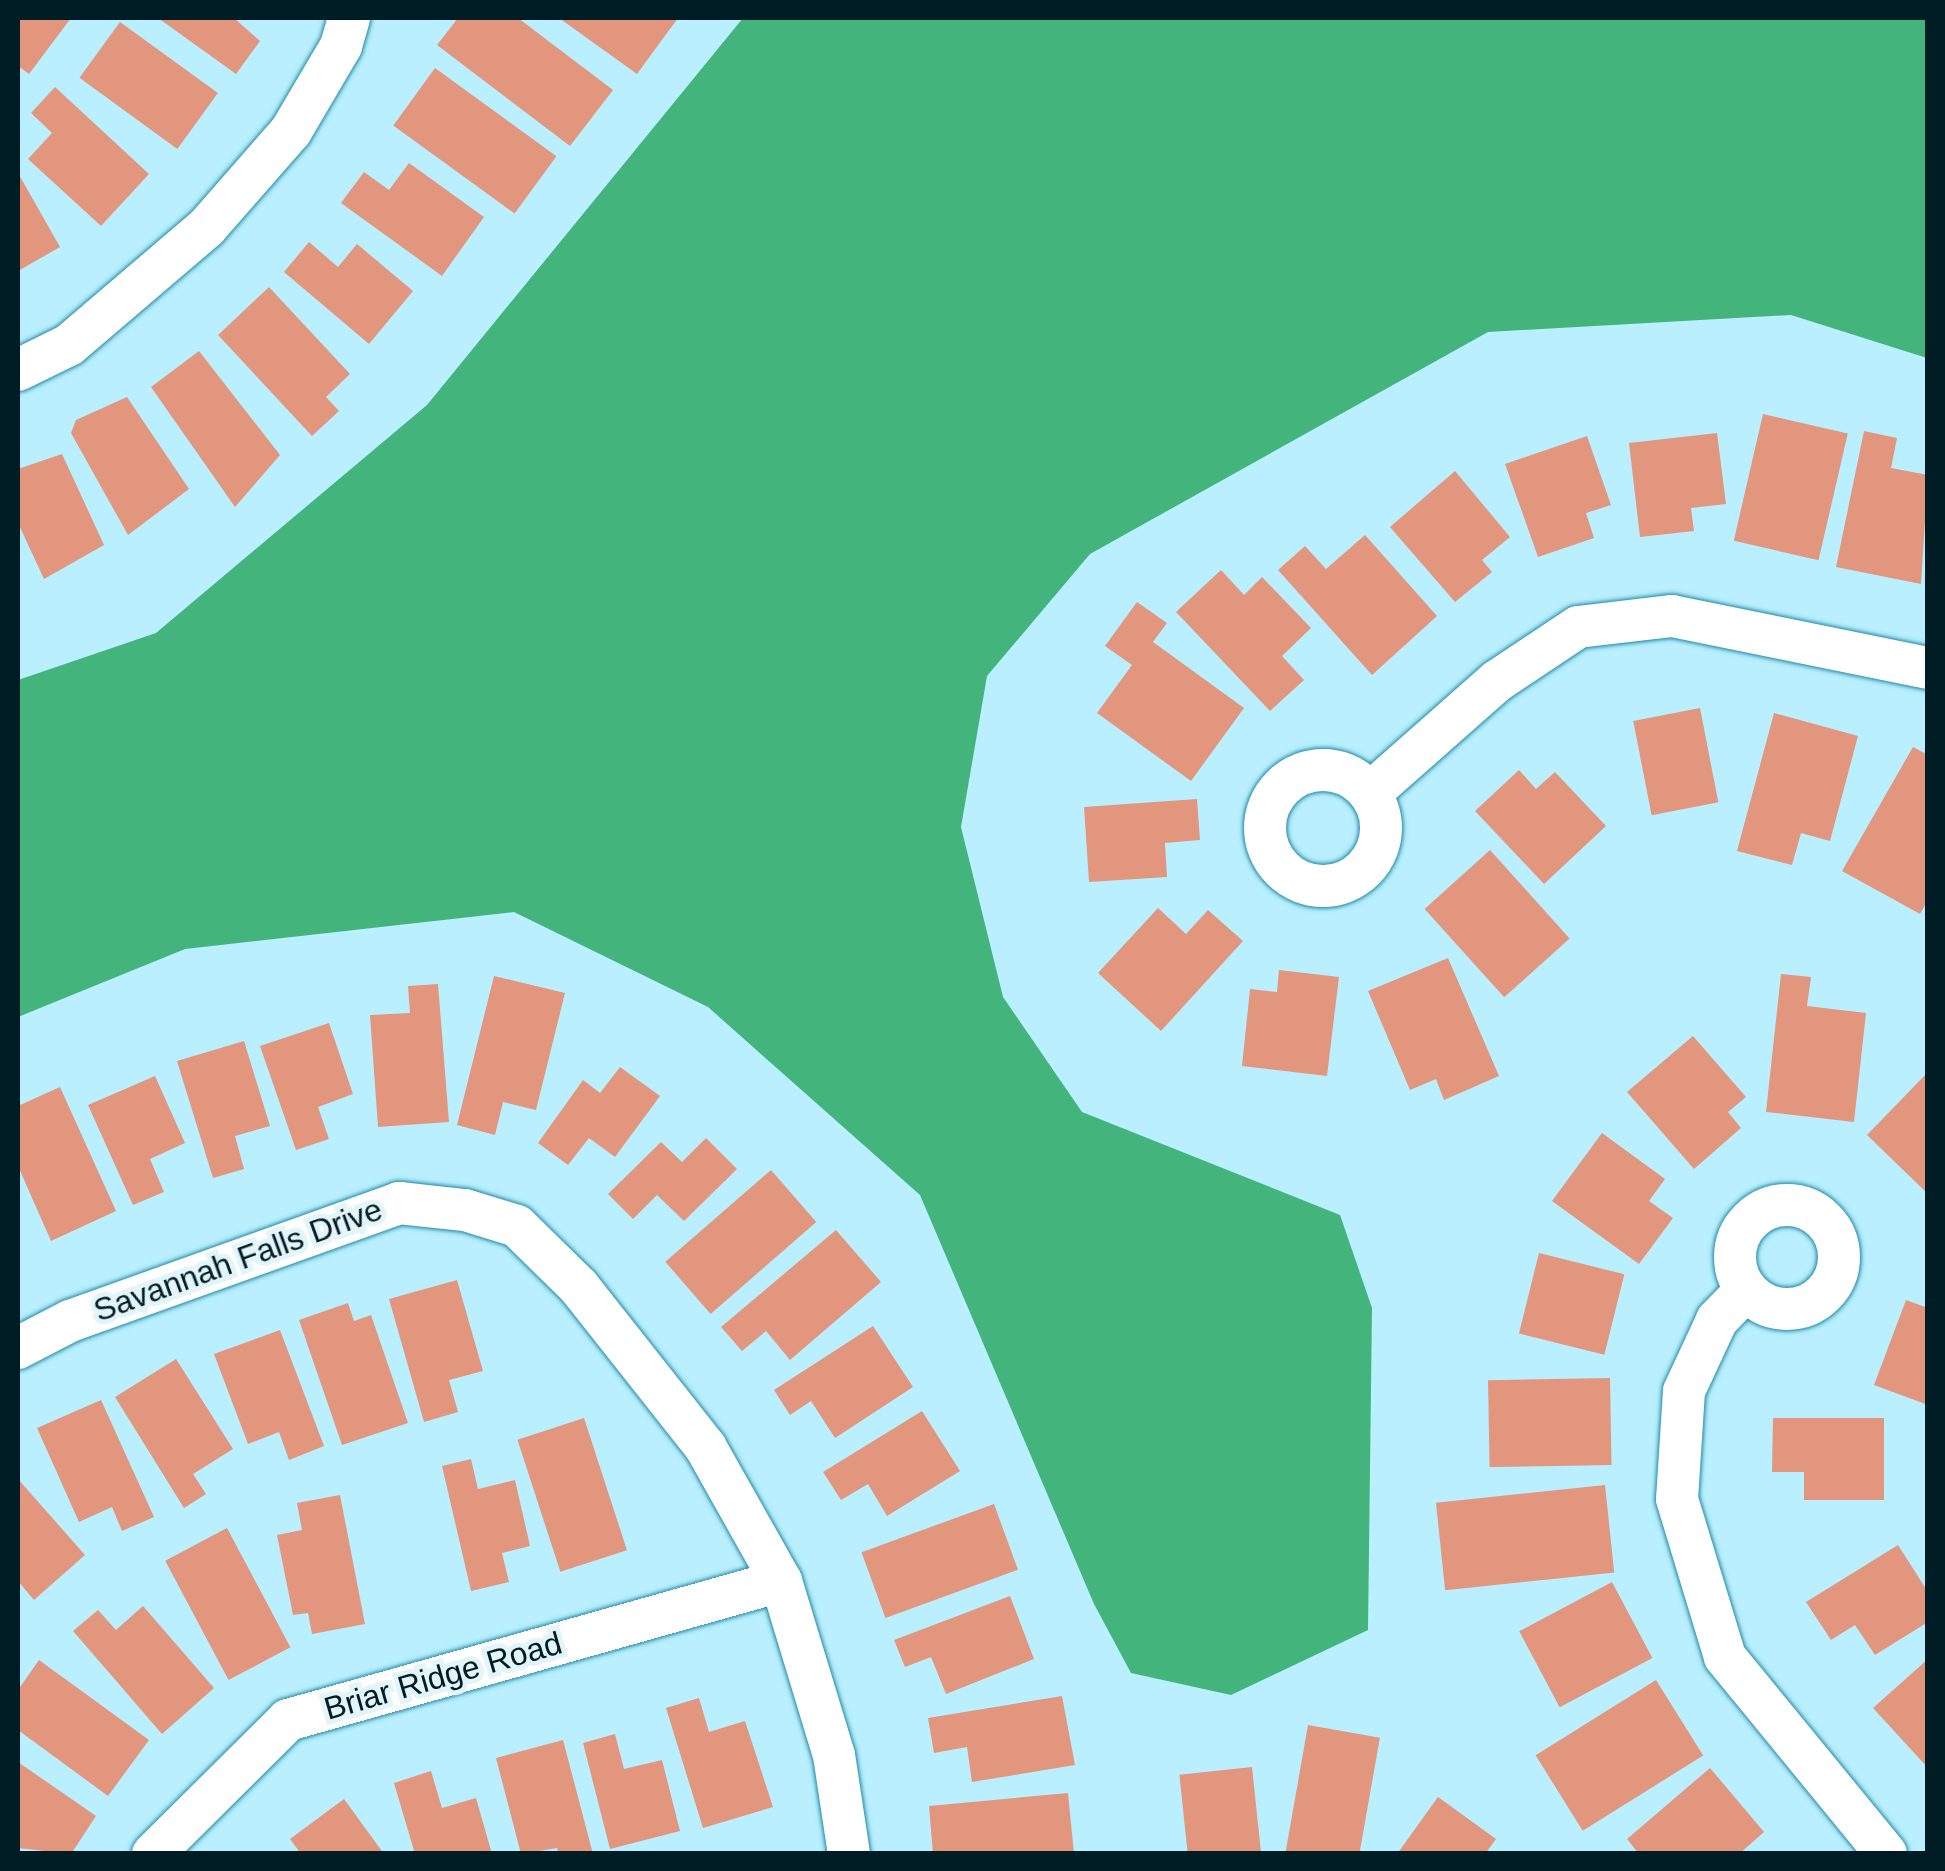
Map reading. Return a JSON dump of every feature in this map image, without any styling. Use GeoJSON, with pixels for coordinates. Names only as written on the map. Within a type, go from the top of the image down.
{"type":"FeatureCollection","features":[{"type":"Feature","properties":{"kind":"street"},"geometry":{"type":"LineString","coordinates":[[18,370],[69,345],[207,227],[291,131],[341,46],[349,18]]}},
{"type":"Feature","properties":{"kind":"street"},"geometry":{"type":"LineString","coordinates":[[1370,793],[1497,681],[1578,627],[1672,616],[1928,668]]}},
{"type":"Feature","properties":{"kind":"street","name":"Savannah Falls Drive"},"geometry":{"type":"LineString","coordinates":[[18,1348],[70,1321],[399,1203],[465,1210],[517,1226],[578,1287],[706,1448],[781,1581],[834,1756],[849,1854]]}},
{"type":"Feature","properties":{"kind":"street"},"geometry":{"type":"LineString","coordinates":[[1746,1290],[1717,1320],[1684,1391],[1677,1499],[1725,1657],[1886,1854]]}},
{"type":"Feature","properties":{"kind":"street","name":"Briar Ridge Road"},"geometry":{"type":"LineString","coordinates":[[153,1854],[288,1720],[781,1581]]}},
{"type":"Feature","properties":{"kind":"shaded area"},"geometry":{"type":"Polygon","coordinates":[[[743,18],[1927,18],[1927,358],[1791,315],[1488,332],[1090,554],[987,676],[961,827],[1003,997],[1082,1112],[1340,1215],[1372,1308],[1368,1630],[1231,1695],[1131,1673],[1094,1604],[920,1195],[708,1007],[514,912],[185,949],[18,1017],[18,680],[156,633],[427,405],[743,18]]]}},
{"type":"Feature","properties":{"kind":"building"},"geometry":{"type":"Polygon","coordinates":[[[18,18],[71,18],[29,74],[18,66],[18,18]]]}},
{"type":"Feature","properties":{"kind":"building"},"geometry":{"type":"Polygon","coordinates":[[[158,18],[234,18],[260,41],[236,74],[158,18]]]}},
{"type":"Feature","properties":{"kind":"building"},"geometry":{"type":"Polygon","coordinates":[[[458,18],[518,18],[613,90],[570,146],[437,45],[458,18]]]}},
{"type":"Feature","properties":{"kind":"building"},"geometry":{"type":"Polygon","coordinates":[[[559,18],[678,18],[637,74],[559,18]]]}},
{"type":"Feature","properties":{"kind":"building"},"geometry":{"type":"Polygon","coordinates":[[[120,22],[218,93],[177,149],[79,78],[120,22]]]}},
{"type":"Feature","properties":{"kind":"building"},"geometry":{"type":"Polygon","coordinates":[[[435,68],[556,156],[515,214],[393,125],[435,68]]]}},
{"type":"Feature","properties":{"kind":"building"},"geometry":{"type":"Polygon","coordinates":[[[55,87],[149,174],[101,226],[28,159],[52,133],[31,113],[55,87]]]}},
{"type":"Feature","properties":{"kind":"building"},"geometry":{"type":"Polygon","coordinates":[[[409,163],[484,217],[442,276],[341,203],[364,172],[389,190],[409,163]]]}},
{"type":"Feature","properties":{"kind":"building"},"geometry":{"type":"Polygon","coordinates":[[[18,173],[60,247],[18,271],[18,173]]]}},
{"type":"Feature","properties":{"kind":"building"},"geometry":{"type":"Polygon","coordinates":[[[309,242],[338,267],[357,244],[413,291],[369,344],[284,272],[309,242]]]}},
{"type":"Feature","properties":{"kind":"building"},"geometry":{"type":"Polygon","coordinates":[[[269,287],[350,374],[326,397],[339,411],[312,436],[218,335],[269,287]]]}},
{"type":"Feature","properties":{"kind":"building"},"geometry":{"type":"Polygon","coordinates":[[[199,351],[280,455],[235,507],[151,387],[199,351]]]}},
{"type":"Feature","properties":{"kind":"building"},"geometry":{"type":"Polygon","coordinates":[[[127,397],[189,489],[128,535],[71,433],[76,420],[127,397]]]}},
{"type":"Feature","properties":{"kind":"building"},"geometry":{"type":"Polygon","coordinates":[[[1763,414],[1848,434],[1819,560],[1734,541],[1763,414]]]}},
{"type":"Feature","properties":{"kind":"building"},"geometry":{"type":"Polygon","coordinates":[[[1864,431],[1897,438],[1891,468],[1928,475],[1921,584],[1836,567],[1864,431]]]}},
{"type":"Feature","properties":{"kind":"building"},"geometry":{"type":"Polygon","coordinates":[[[1717,433],[1726,504],[1691,508],[1694,531],[1640,537],[1629,443],[1717,433]]]}},
{"type":"Feature","properties":{"kind":"building"},"geometry":{"type":"Polygon","coordinates":[[[1587,436],[1611,505],[1586,513],[1594,538],[1538,557],[1505,464],[1587,436]]]}},
{"type":"Feature","properties":{"kind":"building"},"geometry":{"type":"Polygon","coordinates":[[[62,454],[104,545],[44,579],[18,523],[18,469],[62,454]]]}},
{"type":"Feature","properties":{"kind":"building"},"geometry":{"type":"Polygon","coordinates":[[[1455,471],[1510,537],[1482,560],[1492,572],[1455,602],[1390,527],[1455,471]]]}},
{"type":"Feature","properties":{"kind":"building"},"geometry":{"type":"Polygon","coordinates":[[[1365,535],[1437,616],[1372,675],[1278,570],[1305,546],[1326,569],[1365,535]]]}},
{"type":"Feature","properties":{"kind":"building"},"geometry":{"type":"Polygon","coordinates":[[[1221,570],[1244,595],[1262,577],[1311,628],[1282,656],[1304,680],[1270,711],[1176,612],[1221,570]]]}},
{"type":"Feature","properties":{"kind":"building"},"geometry":{"type":"Polygon","coordinates":[[[1137,602],[1167,623],[1153,642],[1244,708],[1191,781],[1097,713],[1132,665],[1105,646],[1137,602]]]}},
{"type":"Feature","properties":{"kind":"building"},"geometry":{"type":"Polygon","coordinates":[[[1700,708],[1718,802],[1652,815],[1633,721],[1700,708]]]}},
{"type":"Feature","properties":{"kind":"building"},"geometry":{"type":"Polygon","coordinates":[[[1774,713],[1858,736],[1830,841],[1801,833],[1792,865],[1737,851],[1774,713]]]}},
{"type":"Feature","properties":{"kind":"building"},"geometry":{"type":"Polygon","coordinates":[[[1913,747],[1928,755],[1928,900],[1920,914],[1842,871],[1913,747]]]}},
{"type":"Feature","properties":{"kind":"building"},"geometry":{"type":"Polygon","coordinates":[[[1519,770],[1536,789],[1555,772],[1606,826],[1544,884],[1475,811],[1519,770]]]}},
{"type":"Feature","properties":{"kind":"building"},"geometry":{"type":"Polygon","coordinates":[[[1197,799],[1200,840],[1165,843],[1167,877],[1089,882],[1084,807],[1197,799]]]}},
{"type":"Feature","properties":{"kind":"building"},"geometry":{"type":"Polygon","coordinates":[[[1490,850],[1570,938],[1504,997],[1425,909],[1490,850]]]}},
{"type":"Feature","properties":{"kind":"building"},"geometry":{"type":"Polygon","coordinates":[[[1158,908],[1186,934],[1208,910],[1243,941],[1161,1031],[1098,973],[1158,908]]]}},
{"type":"Feature","properties":{"kind":"building"},"geometry":{"type":"Polygon","coordinates":[[[1448,958],[1499,1076],[1444,1100],[1436,1079],[1410,1090],[1368,991],[1448,958]]]}},
{"type":"Feature","properties":{"kind":"building"},"geometry":{"type":"Polygon","coordinates":[[[1279,970],[1339,977],[1327,1076],[1242,1066],[1250,989],[1277,992],[1279,970]]]}},
{"type":"Feature","properties":{"kind":"building"},"geometry":{"type":"Polygon","coordinates":[[[1781,974],[1811,977],[1807,1006],[1866,1013],[1854,1122],[1766,1112],[1781,974]]]}},
{"type":"Feature","properties":{"kind":"building"},"geometry":{"type":"Polygon","coordinates":[[[494,976],[565,993],[536,1110],[503,1102],[495,1135],[457,1125],[494,976]]]}},
{"type":"Feature","properties":{"kind":"building"},"geometry":{"type":"Polygon","coordinates":[[[438,984],[449,1122],[378,1127],[370,1015],[410,1013],[408,986],[438,984]]]}},
{"type":"Feature","properties":{"kind":"building"},"geometry":{"type":"Polygon","coordinates":[[[329,1023],[353,1094],[318,1107],[329,1139],[296,1150],[260,1046],[329,1023]]]}},
{"type":"Feature","properties":{"kind":"building"},"geometry":{"type":"Polygon","coordinates":[[[1693,1036],[1746,1097],[1728,1112],[1741,1128],[1694,1169],[1627,1092],[1693,1036]]]}},
{"type":"Feature","properties":{"kind":"building"},"geometry":{"type":"Polygon","coordinates":[[[244,1041],[270,1126],[235,1136],[244,1169],[213,1178],[177,1061],[244,1041]]]}},
{"type":"Feature","properties":{"kind":"building"},"geometry":{"type":"Polygon","coordinates":[[[620,1067],[660,1096],[615,1157],[589,1138],[568,1165],[538,1143],[583,1080],[600,1093],[620,1067]]]}},
{"type":"Feature","properties":{"kind":"building"},"geometry":{"type":"Polygon","coordinates":[[[1928,1072],[1928,1194],[1867,1135],[1928,1072]]]}},
{"type":"Feature","properties":{"kind":"building"},"geometry":{"type":"Polygon","coordinates":[[[155,1076],[185,1143],[150,1159],[164,1192],[133,1205],[88,1105],[155,1076]]]}},
{"type":"Feature","properties":{"kind":"building"},"geometry":{"type":"Polygon","coordinates":[[[60,1087],[116,1211],[51,1241],[18,1166],[18,1106],[60,1087]]]}},
{"type":"Feature","properties":{"kind":"building"},"geometry":{"type":"Polygon","coordinates":[[[1602,1133],[1665,1179],[1649,1201],[1673,1218],[1639,1264],[1552,1201],[1602,1133]]]}},
{"type":"Feature","properties":{"kind":"building"},"geometry":{"type":"Polygon","coordinates":[[[706,1138],[737,1169],[684,1221],[657,1195],[633,1219],[608,1194],[661,1142],[682,1162],[706,1138]]]}},
{"type":"Feature","properties":{"kind":"building"},"geometry":{"type":"Polygon","coordinates":[[[771,1170],[816,1222],[711,1314],[665,1262],[771,1170]]]}},
{"type":"Feature","properties":{"kind":"building"},"geometry":{"type":"Polygon","coordinates":[[[836,1230],[881,1282],[790,1360],[766,1331],[742,1351],[721,1327],[836,1230]]]}},
{"type":"Feature","properties":{"kind":"building"},"geometry":{"type":"Polygon","coordinates":[[[1539,1253],[1624,1274],[1604,1355],[1519,1334],[1539,1253]]]}},
{"type":"Feature","properties":{"kind":"building"},"geometry":{"type":"Polygon","coordinates":[[[457,1280],[483,1371],[449,1380],[458,1412],[424,1422],[389,1299],[457,1280]]]}},
{"type":"Feature","properties":{"kind":"building"},"geometry":{"type":"Polygon","coordinates":[[[1906,1300],[1928,1308],[1928,1405],[1874,1385],[1906,1300]]]}},
{"type":"Feature","properties":{"kind":"building"},"geometry":{"type":"Polygon","coordinates":[[[348,1303],[354,1321],[371,1315],[408,1423],[342,1445],[299,1320],[348,1303]]]}},
{"type":"Feature","properties":{"kind":"building"},"geometry":{"type":"Polygon","coordinates":[[[873,1326],[913,1387],[835,1438],[811,1401],[790,1415],[774,1390],[873,1326]]]}},
{"type":"Feature","properties":{"kind":"building"},"geometry":{"type":"Polygon","coordinates":[[[280,1330],[324,1446],[289,1460],[279,1432],[248,1444],[214,1354],[280,1330]]]}},
{"type":"Feature","properties":{"kind":"building"},"geometry":{"type":"Polygon","coordinates":[[[176,1359],[233,1449],[193,1474],[206,1494],[184,1508],[115,1397],[176,1359]]]}},
{"type":"Feature","properties":{"kind":"building"},"geometry":{"type":"Polygon","coordinates":[[[1610,1378],[1612,1465],[1490,1467],[1488,1380],[1610,1378]]]}},
{"type":"Feature","properties":{"kind":"building"},"geometry":{"type":"Polygon","coordinates":[[[101,1400],[154,1517],[122,1531],[112,1507],[79,1522],[37,1428],[101,1400]]]}},
{"type":"Feature","properties":{"kind":"building"},"geometry":{"type":"Polygon","coordinates":[[[922,1411],[960,1471],[887,1516],[868,1484],[841,1500],[823,1472],[922,1411]]]}},
{"type":"Feature","properties":{"kind":"building"},"geometry":{"type":"Polygon","coordinates":[[[584,1418],[627,1550],[560,1572],[517,1440],[584,1418]]]}},
{"type":"Feature","properties":{"kind":"building"},"geometry":{"type":"Polygon","coordinates":[[[1773,1418],[1884,1418],[1884,1500],[1804,1500],[1804,1472],[1772,1472],[1773,1418]]]}},
{"type":"Feature","properties":{"kind":"building"},"geometry":{"type":"Polygon","coordinates":[[[471,1459],[478,1489],[515,1480],[530,1546],[502,1553],[509,1582],[471,1591],[442,1466],[471,1459]]]}},
{"type":"Feature","properties":{"kind":"building"},"geometry":{"type":"Polygon","coordinates":[[[18,1479],[85,1555],[34,1600],[18,1581],[18,1479]]]}},
{"type":"Feature","properties":{"kind":"building"},"geometry":{"type":"Polygon","coordinates":[[[1605,1485],[1614,1573],[1445,1590],[1436,1503],[1605,1485]]]}},
{"type":"Feature","properties":{"kind":"building"},"geometry":{"type":"Polygon","coordinates":[[[340,1495],[365,1624],[312,1634],[308,1613],[293,1615],[277,1535],[302,1530],[297,1503],[340,1495]]]}},
{"type":"Feature","properties":{"kind":"building"},"geometry":{"type":"Polygon","coordinates":[[[994,1504],[1018,1570],[885,1618],[862,1552],[994,1504]]]}},
{"type":"Feature","properties":{"kind":"building"},"geometry":{"type":"Polygon","coordinates":[[[227,1528],[290,1647],[229,1680],[165,1561],[227,1528]]]}},
{"type":"Feature","properties":{"kind":"building"},"geometry":{"type":"Polygon","coordinates":[[[1898,1545],[1928,1592],[1928,1622],[1875,1655],[1855,1625],[1831,1640],[1806,1602],[1898,1545]]]}},
{"type":"Feature","properties":{"kind":"building"},"geometry":{"type":"Polygon","coordinates":[[[1612,1582],[1652,1658],[1560,1707],[1519,1631],[1612,1582]]]}},
{"type":"Feature","properties":{"kind":"building"},"geometry":{"type":"Polygon","coordinates":[[[1010,1596],[1034,1659],[946,1694],[931,1657],[905,1667],[894,1640],[1010,1596]]]}},
{"type":"Feature","properties":{"kind":"building"},"geometry":{"type":"Polygon","coordinates":[[[143,1606],[214,1688],[162,1734],[73,1631],[98,1610],[116,1630],[143,1606]]]}},
{"type":"Feature","properties":{"kind":"building"},"geometry":{"type":"Polygon","coordinates":[[[1928,1659],[1928,1768],[1873,1708],[1928,1659]]]}},
{"type":"Feature","properties":{"kind":"building"},"geometry":{"type":"Polygon","coordinates":[[[39,1660],[149,1740],[108,1796],[18,1730],[18,1690],[39,1660]]]}},
{"type":"Feature","properties":{"kind":"building"},"geometry":{"type":"Polygon","coordinates":[[[1656,1680],[1703,1755],[1583,1831],[1536,1755],[1656,1680]]]}},
{"type":"Feature","properties":{"kind":"building"},"geometry":{"type":"Polygon","coordinates":[[[1062,1696],[1075,1765],[972,1782],[967,1747],[934,1753],[928,1718],[1062,1696]]]}},
{"type":"Feature","properties":{"kind":"building"},"geometry":{"type":"Polygon","coordinates":[[[699,1698],[709,1732],[745,1721],[773,1807],[703,1828],[666,1708],[699,1698]]]}},
{"type":"Feature","properties":{"kind":"building"},"geometry":{"type":"Polygon","coordinates":[[[1308,1725],[1380,1738],[1359,1854],[1285,1854],[1308,1725]]]}},
{"type":"Feature","properties":{"kind":"building"},"geometry":{"type":"Polygon","coordinates":[[[615,1734],[624,1769],[662,1760],[680,1831],[610,1849],[583,1743],[615,1734]]]}},
{"type":"Feature","properties":{"kind":"building"},"geometry":{"type":"Polygon","coordinates":[[[563,1740],[593,1854],[559,1854],[557,1848],[521,1854],[496,1758],[563,1740]]]}},
{"type":"Feature","properties":{"kind":"building"},"geometry":{"type":"Polygon","coordinates":[[[18,1762],[96,1816],[71,1854],[18,1848],[18,1762]]]}},
{"type":"Feature","properties":{"kind":"building"},"geometry":{"type":"Polygon","coordinates":[[[1252,1767],[1261,1854],[1188,1854],[1179,1775],[1252,1767]]]}},
{"type":"Feature","properties":{"kind":"building"},"geometry":{"type":"Polygon","coordinates":[[[1710,1768],[1764,1832],[1739,1854],[1639,1854],[1627,1839],[1710,1768]]]}},
{"type":"Feature","properties":{"kind":"building"},"geometry":{"type":"Polygon","coordinates":[[[431,1771],[442,1808],[476,1798],[492,1854],[415,1854],[394,1783],[431,1771]]]}},
{"type":"Feature","properties":{"kind":"building"},"geometry":{"type":"Polygon","coordinates":[[[1068,1793],[1074,1854],[933,1854],[929,1806],[1068,1793]]]}},
{"type":"Feature","properties":{"kind":"building"},"geometry":{"type":"Polygon","coordinates":[[[1438,1797],[1496,1839],[1485,1854],[1397,1854],[1438,1797]]]}},
{"type":"Feature","properties":{"kind":"building"},"geometry":{"type":"Polygon","coordinates":[[[344,1799],[384,1854],[301,1854],[290,1839],[344,1799]]]}}]}
